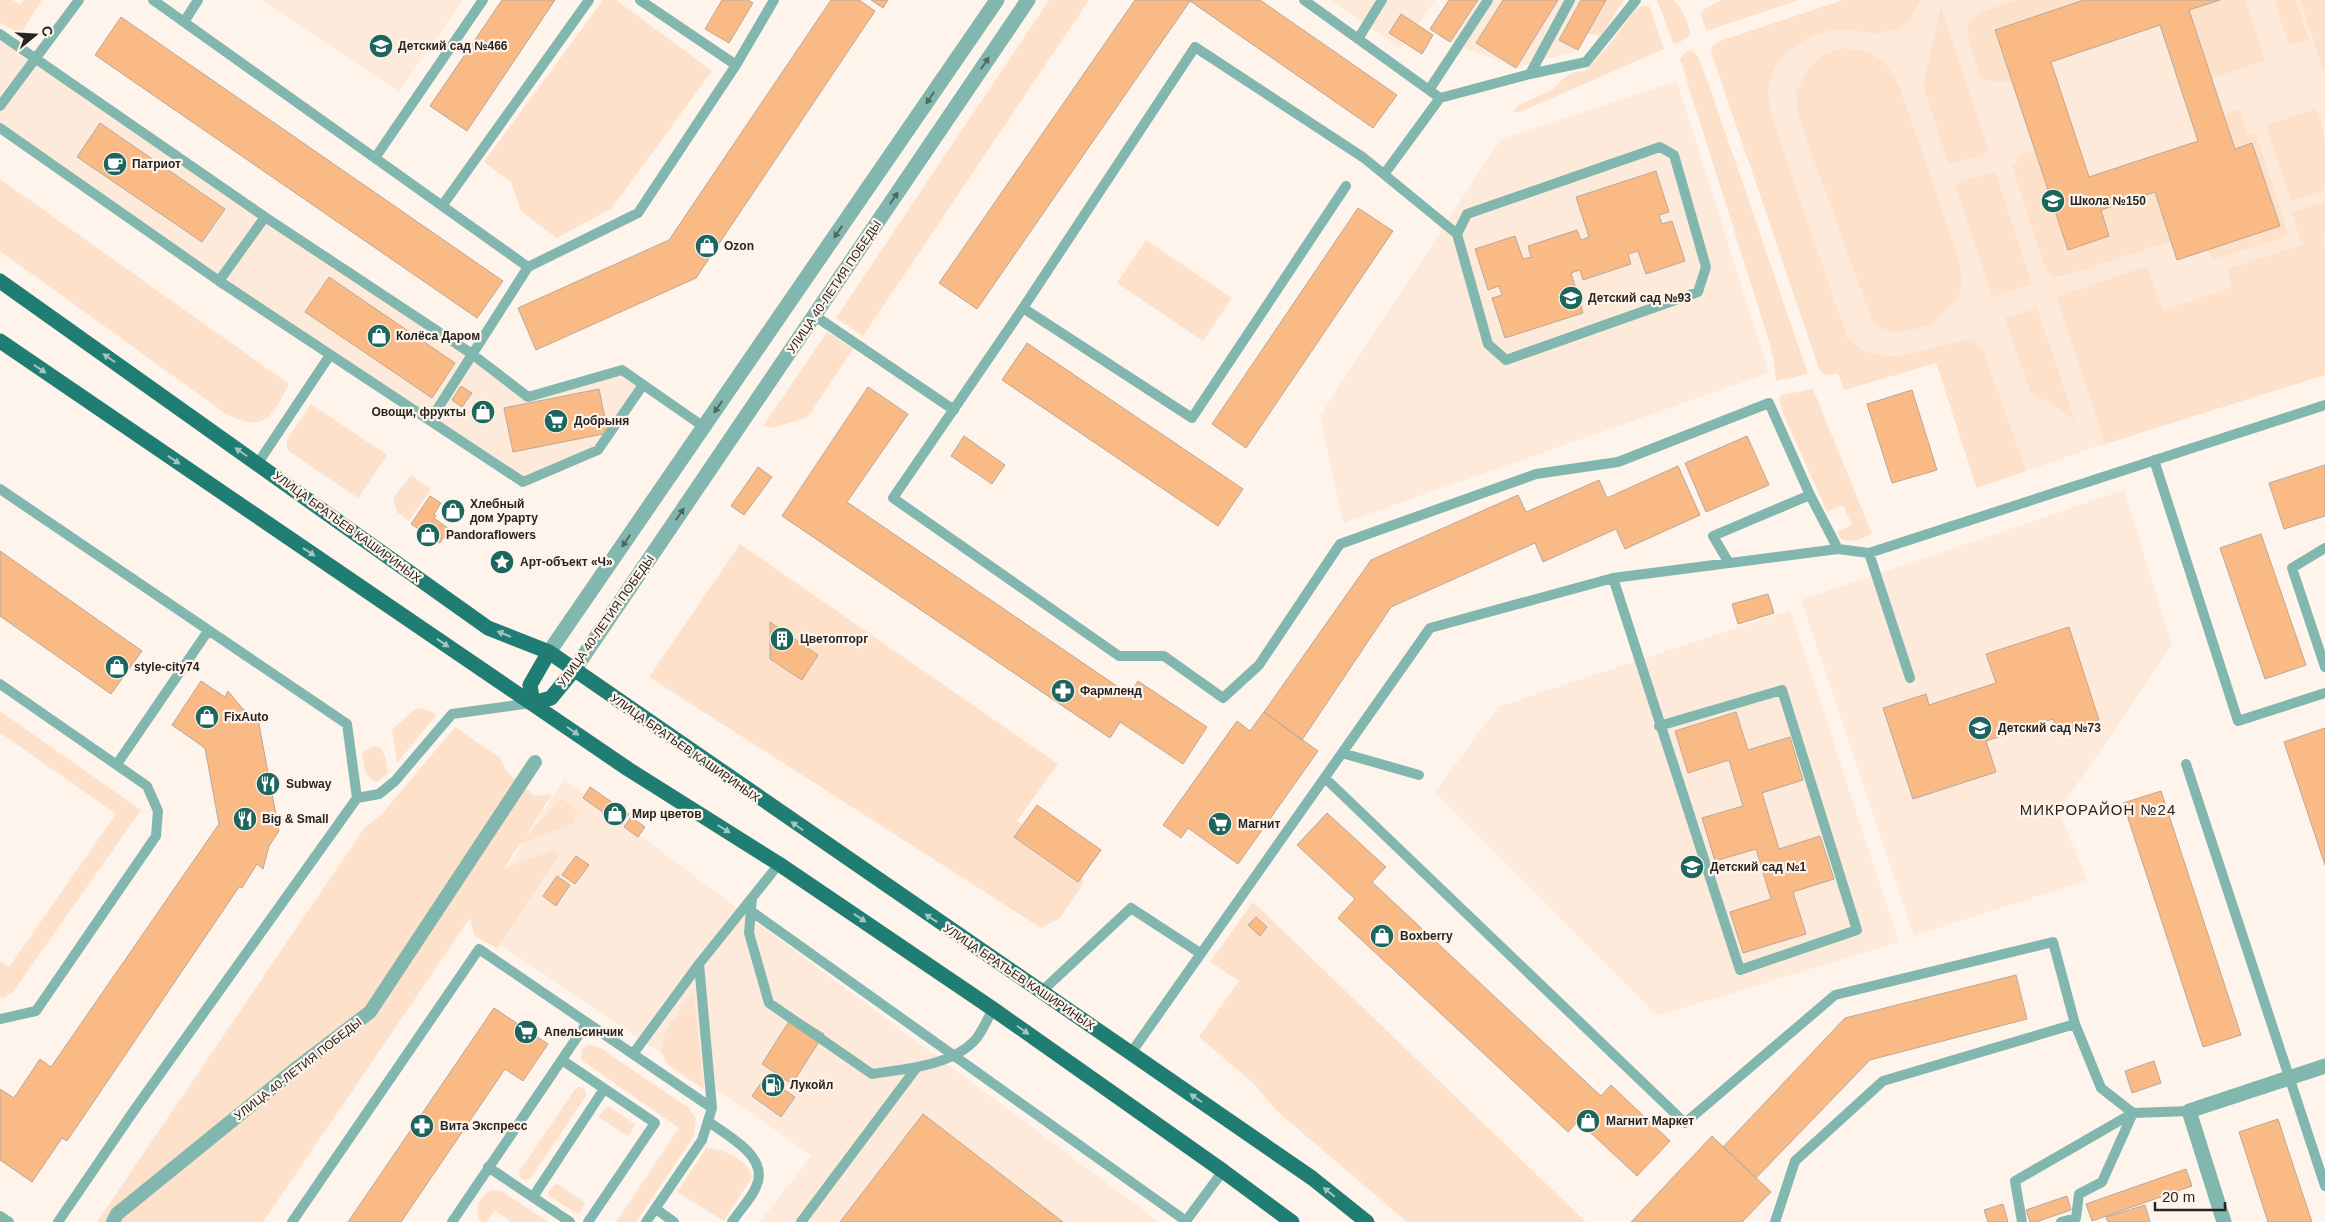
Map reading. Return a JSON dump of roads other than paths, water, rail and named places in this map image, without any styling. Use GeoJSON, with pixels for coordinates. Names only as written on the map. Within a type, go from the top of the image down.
{"type":"FeatureCollection","features":[{"type":"Feature","properties":{"kind":"main road","name":"УЛИЦА БРАТЬЕВ КАШИРИНЫХ"},"geometry":{"type":"LineString","coordinates":[[0,281],[488,628],[549,652],[1312,1178],[1367,1222]]}},
{"type":"Feature","properties":{"kind":"main road"},"geometry":{"type":"LineString","coordinates":[[0,341],[628,769],[779,864],[993,1009],[1223,1171],[1292,1222]]}},
{"type":"Feature","properties":{"kind":"main road"},"geometry":{"type":"LineString","coordinates":[[533,703],[530,685],[549,652]]}},
{"type":"Feature","properties":{"kind":"main road","name":"УЛИЦА 40-ЛЕТИЯ ПОБЕДЫ"},"geometry":{"type":"LineString","coordinates":[[533,703],[550,698],[574,670]]}},
{"type":"Feature","properties":{"kind":"street"},"geometry":{"type":"LineString","coordinates":[[549,652],[997,0]]}},
{"type":"Feature","properties":{"kind":"street","name":"УЛИЦА 40-ЛЕТИЯ ПОБЕДЫ"},"geometry":{"type":"LineString","coordinates":[[574,670],[1028,0]]}},
{"type":"Feature","properties":{"kind":"street","name":"УЛИЦА 40-ЛЕТИЯ ПОБЕДЫ"},"geometry":{"type":"LineString","coordinates":[[112,1222],[124,1208],[298,1067],[370,1012],[535,762]]}},
{"type":"Feature","properties":{"kind":"street"},"geometry":{"type":"LineString","coordinates":[[2224,1222],[2189,1111],[2325,1066]]}},
{"type":"Feature","properties":{"kind":"lane"},"geometry":{"type":"LineString","coordinates":[[0,106],[79,0]]}},
{"type":"Feature","properties":{"kind":"lane"},"geometry":{"type":"LineString","coordinates":[[153,0],[528,267]]}},
{"type":"Feature","properties":{"kind":"lane"},"geometry":{"type":"LineString","coordinates":[[184,22],[198,0]]}},
{"type":"Feature","properties":{"kind":"lane"},"geometry":{"type":"LineString","coordinates":[[375,158],[483,0]]}},
{"type":"Feature","properties":{"kind":"lane"},"geometry":{"type":"LineString","coordinates":[[442,206],[589,0]]}},
{"type":"Feature","properties":{"kind":"lane"},"geometry":{"type":"LineString","coordinates":[[640,0],[736,65]]}},
{"type":"Feature","properties":{"kind":"lane"},"geometry":{"type":"LineString","coordinates":[[430,419],[528,267],[638,214],[736,65],[774,0]]}},
{"type":"Feature","properties":{"kind":"lane"},"geometry":{"type":"LineString","coordinates":[[1304,0],[1440,98]]}},
{"type":"Feature","properties":{"kind":"lane"},"geometry":{"type":"LineString","coordinates":[[1358,38],[1382,0]]}},
{"type":"Feature","properties":{"kind":"lane"},"geometry":{"type":"LineString","coordinates":[[1429,90],[1488,0]]}},
{"type":"Feature","properties":{"kind":"lane"},"geometry":{"type":"LineString","coordinates":[[1530,74],[1570,0]]}},
{"type":"Feature","properties":{"kind":"lane"},"geometry":{"type":"LineString","coordinates":[[1385,173],[1440,98],[1530,74],[1586,62],[1636,0]]}},
{"type":"Feature","properties":{"kind":"lane"},"geometry":{"type":"LineString","coordinates":[[0,34],[265,216],[472,354],[528,397],[622,370],[704,427]]}},
{"type":"Feature","properties":{"kind":"lane"},"geometry":{"type":"LineString","coordinates":[[1457,234],[1467,214],[1660,147],[1674,155],[1706,267],[1698,292],[1506,360],[1488,344],[1457,234],[1385,173],[1195,47],[1023,308],[893,498],[1120,656],[1164,656],[1223,698],[1259,664],[1340,544],[1536,474],[1618,462],[1769,403],[1810,495],[1838,549]]}},
{"type":"Feature","properties":{"kind":"lane"},"geometry":{"type":"LineString","coordinates":[[0,128],[218,281],[523,482],[598,450],[644,385]]}},
{"type":"Feature","properties":{"kind":"lane"},"geometry":{"type":"LineString","coordinates":[[1023,308],[1192,418],[1346,186]]}},
{"type":"Feature","properties":{"kind":"lane"},"geometry":{"type":"LineString","coordinates":[[218,281],[265,216]]}},
{"type":"Feature","properties":{"kind":"lane"},"geometry":{"type":"LineString","coordinates":[[815,316],[954,410]]}},
{"type":"Feature","properties":{"kind":"lane"},"geometry":{"type":"LineString","coordinates":[[258,463],[330,355]]}},
{"type":"Feature","properties":{"kind":"lane"},"geometry":{"type":"LineString","coordinates":[[1131,1052],[1430,628],[1613,578],[1838,549],[1869,553],[2325,405]]}},
{"type":"Feature","properties":{"kind":"lane"},"geometry":{"type":"LineString","coordinates":[[2154,460],[2238,721],[2325,693]]}},
{"type":"Feature","properties":{"kind":"lane"},"geometry":{"type":"LineString","coordinates":[[0,489],[346,724],[357,798],[135,1109],[58,1222]]}},
{"type":"Feature","properties":{"kind":"lane"},"geometry":{"type":"LineString","coordinates":[[1729,563],[1712,536],[1810,495]]}},
{"type":"Feature","properties":{"kind":"lane"},"geometry":{"type":"LineString","coordinates":[[2325,548],[2292,568],[2325,668]]}},
{"type":"Feature","properties":{"kind":"lane"},"geometry":{"type":"LineString","coordinates":[[1869,553],[1910,678]]}},
{"type":"Feature","properties":{"kind":"lane"},"geometry":{"type":"LineString","coordinates":[[1613,578],[1659,726],[1740,970],[1857,930],[1782,690],[1659,726]]}},
{"type":"Feature","properties":{"kind":"lane"},"geometry":{"type":"LineString","coordinates":[[117,764],[208,631]]}},
{"type":"Feature","properties":{"kind":"lane"},"geometry":{"type":"LineString","coordinates":[[0,684],[147,786],[158,811],[156,836],[36,1011],[0,1019]]}},
{"type":"Feature","properties":{"kind":"lane"},"geometry":{"type":"LineString","coordinates":[[357,798],[379,794],[395,781],[452,714],[533,703]]}},
{"type":"Feature","properties":{"kind":"lane"},"geometry":{"type":"LineString","coordinates":[[1342,753],[1419,774]]}},
{"type":"Feature","properties":{"kind":"lane"},"geometry":{"type":"LineString","coordinates":[[2186,764],[2325,1186]]}},
{"type":"Feature","properties":{"kind":"lane"},"geometry":{"type":"LineString","coordinates":[[1325,778],[1685,1123],[1835,995],[2053,942],[2075,1024],[2101,1088],[2133,1113]]}},
{"type":"Feature","properties":{"kind":"lane"},"geometry":{"type":"LineString","coordinates":[[632,1054],[699,964],[779,864]]}},
{"type":"Feature","properties":{"kind":"lane"},"geometry":{"type":"LineString","coordinates":[[752,898],[749,933],[769,1002],[872,1074],[917,1067],[954,1054],[975,1039],[993,1009]]}},
{"type":"Feature","properties":{"kind":"lane"},"geometry":{"type":"LineString","coordinates":[[1041,992],[1131,908],[1200,953]]}},
{"type":"Feature","properties":{"kind":"lane"},"geometry":{"type":"LineString","coordinates":[[751,911],[954,1054],[1185,1221],[1223,1171]]}},
{"type":"Feature","properties":{"kind":"lane"},"geometry":{"type":"LineString","coordinates":[[292,1222],[479,949],[586,1024],[712,1108]]}},
{"type":"Feature","properties":{"kind":"lane"},"geometry":{"type":"LineString","coordinates":[[646,1222],[702,1140],[712,1108],[699,964]]}},
{"type":"Feature","properties":{"kind":"lane"},"geometry":{"type":"LineString","coordinates":[[456,1221],[488,1167],[586,1024]]}},
{"type":"Feature","properties":{"kind":"lane"},"geometry":{"type":"LineString","coordinates":[[1775,1222],[1795,1161],[1883,1081],[2075,1024]]}},
{"type":"Feature","properties":{"kind":"lane"},"geometry":{"type":"LineString","coordinates":[[562,1060],[655,1123],[588,1222]]}},
{"type":"Feature","properties":{"kind":"lane"},"geometry":{"type":"LineString","coordinates":[[801,1222],[917,1067]]}},
{"type":"Feature","properties":{"kind":"lane"},"geometry":{"type":"LineString","coordinates":[[533,1197],[604,1089]]}},
{"type":"Feature","properties":{"kind":"lane"},"geometry":{"type":"LineString","coordinates":[[2022,1222],[2015,1180],[2133,1113],[2189,1111]]}},
{"type":"Feature","properties":{"kind":"lane"},"geometry":{"type":"LineString","coordinates":[[2061,1222],[2076,1218],[2079,1194],[2102,1182],[2133,1113]]}},
{"type":"Feature","properties":{"kind":"lane"},"geometry":{"type":"LineString","coordinates":[[709,1122],[753,1156],[760,1171],[756,1187],[732,1222]]}},
{"type":"Feature","properties":{"kind":"lane"},"geometry":{"type":"LineString","coordinates":[[488,1167],[570,1222]]}},
{"type":"Feature","properties":{"kind":"lane"},"geometry":{"type":"LineString","coordinates":[[656,1209],[674,1222]]}},
{"type":"Feature","properties":{"kind":"lane"},"geometry":{"type":"LineString","coordinates":[[0,1216],[9,1222]]}},
{"type":"Feature","properties":{"kind":"place","name":"Детский сад №466"},"geometry":{"type":"Point","coordinates":[381,46]}},
{"type":"Feature","properties":{"kind":"place","name":"Патриот"},"geometry":{"type":"Point","coordinates":[115,164]}},
{"type":"Feature","properties":{"kind":"place","name":"Школа №150"},"geometry":{"type":"Point","coordinates":[2053,201]}},
{"type":"Feature","properties":{"kind":"place","name":"Ozon"},"geometry":{"type":"Point","coordinates":[707,246]}},
{"type":"Feature","properties":{"kind":"place","name":"Детский сад №93"},"geometry":{"type":"Point","coordinates":[1571,298]}},
{"type":"Feature","properties":{"kind":"place","name":"Колёса Даром"},"geometry":{"type":"Point","coordinates":[379,336]}},
{"type":"Feature","properties":{"kind":"place","name":"Овощи, фрукты"},"geometry":{"type":"Point","coordinates":[483,412]}},
{"type":"Feature","properties":{"kind":"place","name":"Добрыня"},"geometry":{"type":"Point","coordinates":[556,421]}},
{"type":"Feature","properties":{"kind":"place","name":"Хлебный дом Урарту"},"geometry":{"type":"Point","coordinates":[453,511]}},
{"type":"Feature","properties":{"kind":"place","name":"Pandoraflowers"},"geometry":{"type":"Point","coordinates":[428,535]}},
{"type":"Feature","properties":{"kind":"place","name":"Арт-объект «Ч»"},"geometry":{"type":"Point","coordinates":[502,562]}},
{"type":"Feature","properties":{"kind":"place","name":"Цветопторг"},"geometry":{"type":"Point","coordinates":[782,639]}},
{"type":"Feature","properties":{"kind":"place","name":"style-city74"},"geometry":{"type":"Point","coordinates":[117,667]}},
{"type":"Feature","properties":{"kind":"place","name":"Фармленд"},"geometry":{"type":"Point","coordinates":[1063,691]}},
{"type":"Feature","properties":{"kind":"place","name":"FixAuto"},"geometry":{"type":"Point","coordinates":[207,717]}},
{"type":"Feature","properties":{"kind":"place","name":"Детский сад №73"},"geometry":{"type":"Point","coordinates":[1980,728]}},
{"type":"Feature","properties":{"kind":"place","name":"Subway"},"geometry":{"type":"Point","coordinates":[268,784]}},
{"type":"Feature","properties":{"kind":"place","name":"Мир цветов"},"geometry":{"type":"Point","coordinates":[615,814]}},
{"type":"Feature","properties":{"kind":"place","name":"Big & Small"},"geometry":{"type":"Point","coordinates":[245,819]}},
{"type":"Feature","properties":{"kind":"place","name":"Магнит"},"geometry":{"type":"Point","coordinates":[1220,824]}},
{"type":"Feature","properties":{"kind":"place","name":"Детский сад №1"},"geometry":{"type":"Point","coordinates":[1692,867]}},
{"type":"Feature","properties":{"kind":"place","name":"Boxberry"},"geometry":{"type":"Point","coordinates":[1382,936]}},
{"type":"Feature","properties":{"kind":"place","name":"Апельсинчик"},"geometry":{"type":"Point","coordinates":[526,1032]}},
{"type":"Feature","properties":{"kind":"place","name":"Лукойл"},"geometry":{"type":"Point","coordinates":[773,1085]}},
{"type":"Feature","properties":{"kind":"place","name":"Магнит Маркет"},"geometry":{"type":"Point","coordinates":[1588,1121]}},
{"type":"Feature","properties":{"kind":"place","name":"Вита Экспресс"},"geometry":{"type":"Point","coordinates":[422,1126]}},
{"type":"Feature","properties":{"kind":"district","name":"МИКРОРАЙОН №24"},"geometry":{"type":"Point","coordinates":[2098,809]}}]}
